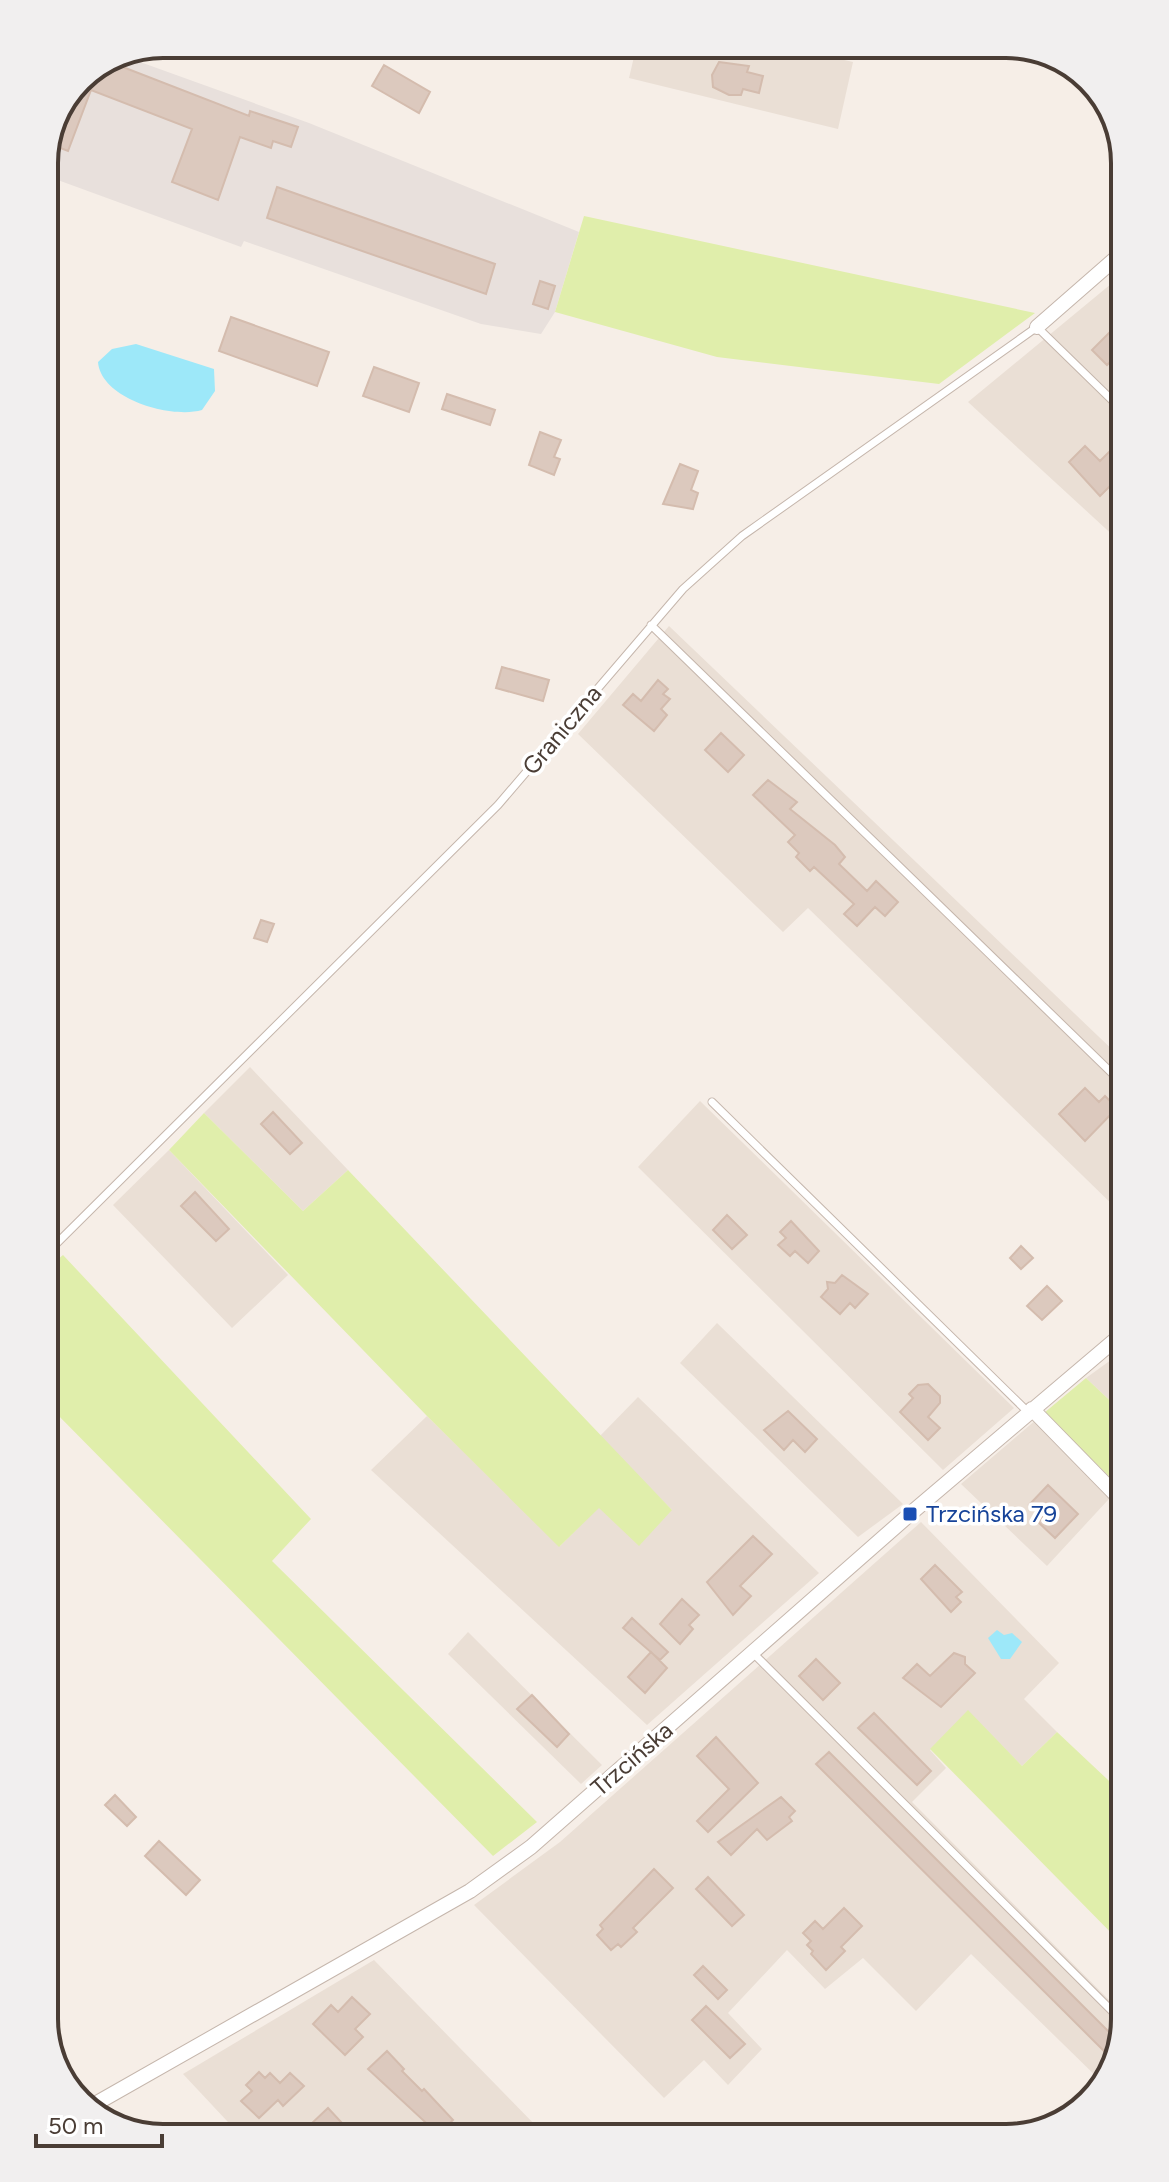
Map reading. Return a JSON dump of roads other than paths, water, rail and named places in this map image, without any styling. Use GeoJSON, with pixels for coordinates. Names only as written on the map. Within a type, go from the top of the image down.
{"type":"FeatureCollection","features":[{"type":"Feature","properties":{"kind":"street","name":"Graniczna"},"geometry":{"type":"LineString","coordinates":[[1037,327],[1111,262]]}},
{"type":"Feature","properties":{"kind":"street","name":"Trzcińska"},"geometry":{"type":"LineString","coordinates":[[99,2102],[470,1891],[531,1847],[1111,1343]]}},
{"type":"Feature","properties":{"kind":"street"},"geometry":{"type":"LineString","coordinates":[[1030,1411],[1111,1490]]}},
{"type":"Feature","properties":{"kind":"lane"},"geometry":{"type":"LineString","coordinates":[[1037,327],[1111,399]]}},
{"type":"Feature","properties":{"kind":"lane","name":"Graniczna"},"geometry":{"type":"LineString","coordinates":[[58,1242],[498,805],[683,589],[742,536],[1037,327]]}},
{"type":"Feature","properties":{"kind":"lane"},"geometry":{"type":"LineString","coordinates":[[651,625],[1111,1072]]}},
{"type":"Feature","properties":{"kind":"lane"},"geometry":{"type":"LineString","coordinates":[[712,1102],[1030,1411]]}},
{"type":"Feature","properties":{"kind":"lane"},"geometry":{"type":"LineString","coordinates":[[753,1653],[1111,2010]]}},
{"type":"Feature","properties":{"kind":"water"},"geometry":{"type":"Polygon","coordinates":[[[136,344],[214,369],[215,391],[202,410],[173,412],[156,409],[124,396],[111,386],[102,375],[98,362],[112,349],[136,344]]]}},
{"type":"Feature","properties":{"kind":"water"},"geometry":{"type":"Polygon","coordinates":[[[997,1630],[1004,1635],[1012,1633],[1022,1642],[1010,1659],[1001,1659],[988,1638],[997,1630]]]}},
{"type":"Feature","properties":{"kind":"place","name":"Trzcińska 79"},"geometry":{"type":"Point","coordinates":[910,1514]}}]}
